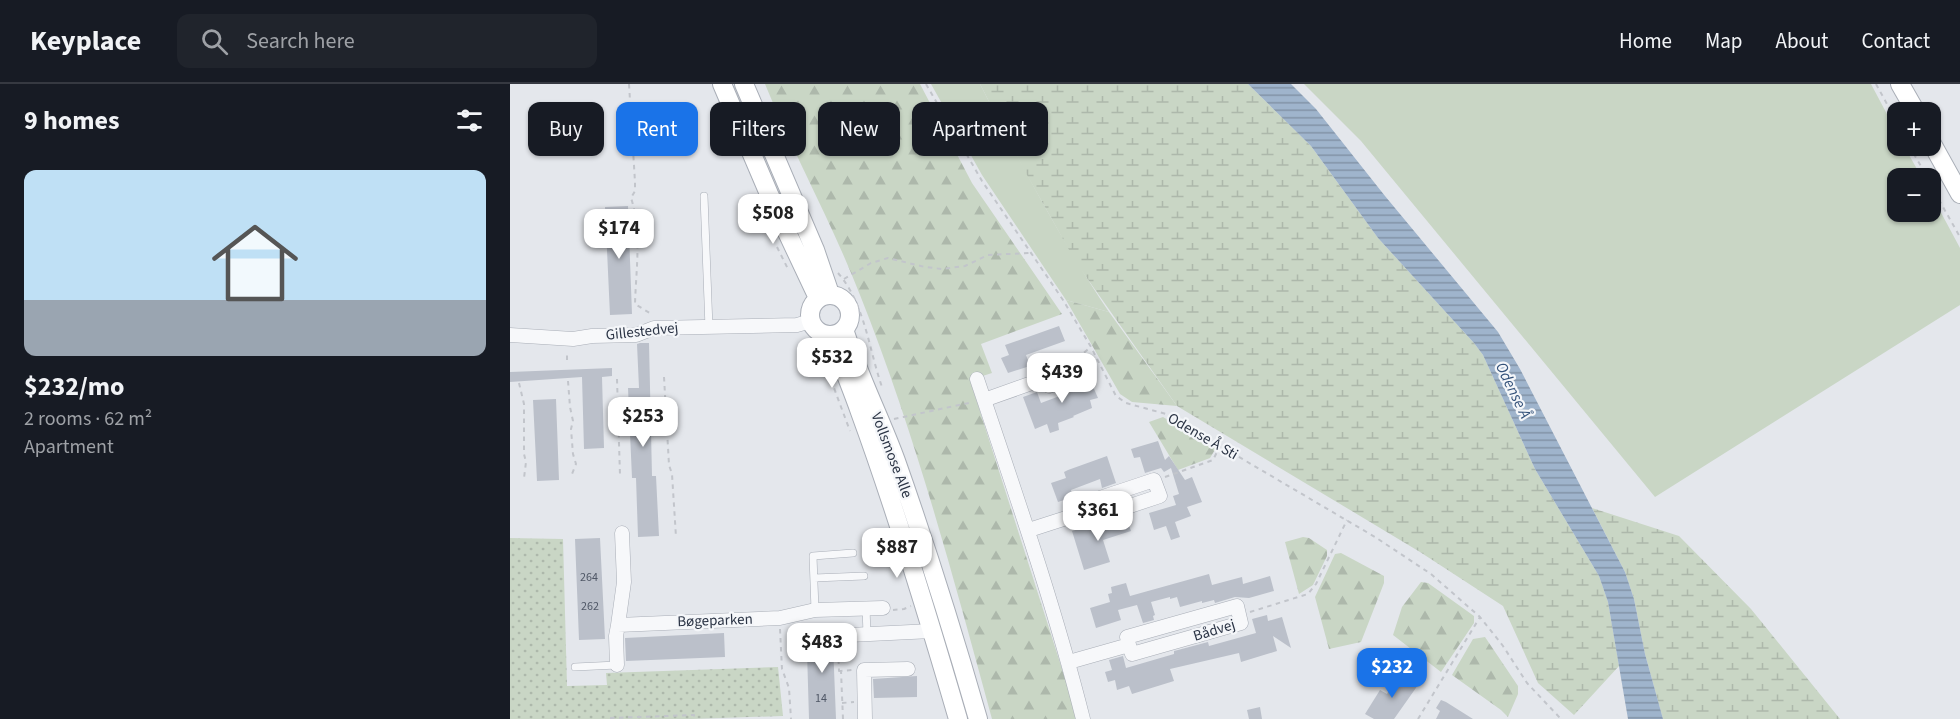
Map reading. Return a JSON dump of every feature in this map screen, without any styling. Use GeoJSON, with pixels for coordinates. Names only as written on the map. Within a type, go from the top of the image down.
{"type":"FeatureCollection","features":[{"type":"Feature","properties":{"kind":"street"},"geometry":{"type":"LineString","coordinates":[[723,84],[769,194],[824,296]]}},
{"type":"Feature","properties":{"kind":"street"},"geometry":{"type":"LineString","coordinates":[[744,84],[815,250],[824,296]]}},
{"type":"Feature","properties":{"kind":"street"},"geometry":{"type":"LineString","coordinates":[[1900,84],[1910,102]]}},
{"type":"Feature","properties":{"kind":"street"},"geometry":{"type":"LineString","coordinates":[[1939,156],[1960,194]]}},
{"type":"Feature","properties":{"kind":"street"},"geometry":{"type":"LineString","coordinates":[[824,296],[842,298],[850,310],[849,323],[838,332],[822,333],[811,321],[811,309],[824,296]]}},
{"type":"Feature","properties":{"kind":"street","name":"Gillestedvej"},"geometry":{"type":"LineString","coordinates":[[510,335],[573,339],[636,335],[654,328],[709,328],[797,324],[811,321]]}},
{"type":"Feature","properties":{"kind":"street","name":"Vollsmose Alle"},"geometry":{"type":"LineString","coordinates":[[838,332],[926,631],[958,719]]}},
{"type":"Feature","properties":{"kind":"street","name":"Vollsmose Alle"},"geometry":{"type":"LineString","coordinates":[[838,332],[852,355],[890,444],[946,610],[978,719]]}},
{"type":"Feature","properties":{"kind":"street"},"geometry":{"type":"LineString","coordinates":[[984,400],[1046,378],[1043,371],[1065,363]]}},
{"type":"Feature","properties":{"kind":"street"},"geometry":{"type":"LineString","coordinates":[[977,379],[1029,530],[1069,662],[1083,719]]}},
{"type":"Feature","properties":{"kind":"street"},"geometry":{"type":"LineString","coordinates":[[1029,530],[1094,509],[1091,501],[1154,480]]}},
{"type":"Feature","properties":{"kind":"street"},"geometry":{"type":"LineString","coordinates":[[617,665],[615,636],[624,582],[622,533]]}},
{"type":"Feature","properties":{"kind":"street","name":"Bådvej"},"geometry":{"type":"LineString","coordinates":[[1069,662],[1129,645],[1127,637],[1215,612],[1237,606],[1239,615]]}},
{"type":"Feature","properties":{"kind":"street","name":"Bøgeparken"},"geometry":{"type":"LineString","coordinates":[[618,625],[780,618],[815,610],[883,608]]}},
{"type":"Feature","properties":{"kind":"street"},"geometry":{"type":"LineString","coordinates":[[849,635],[926,631]]}},
{"type":"Feature","properties":{"kind":"street"},"geometry":{"type":"LineString","coordinates":[[865,719],[864,670],[908,669]]}},
{"type":"Feature","properties":{"kind":"lane"},"geometry":{"type":"LineString","coordinates":[[704,196],[709,328]]}},
{"type":"Feature","properties":{"kind":"lane"},"geometry":{"type":"LineString","coordinates":[[815,610],[813,556],[854,553]]}},
{"type":"Feature","properties":{"kind":"lane"},"geometry":{"type":"LineString","coordinates":[[814,578],[864,576]]}},
{"type":"Feature","properties":{"kind":"lane"},"geometry":{"type":"LineString","coordinates":[[866,608],[867,634]]}},
{"type":"Feature","properties":{"kind":"lane"},"geometry":{"type":"LineString","coordinates":[[575,667],[617,665]]}},
{"type":"Feature","properties":{"kind":"path"},"geometry":{"type":"LineString","coordinates":[[629,84],[634,182],[631,198],[635,212],[637,257],[635,304],[658,318]]}},
{"type":"Feature","properties":{"kind":"path","name":"Odense Å Sti"},"geometry":{"type":"LineString","coordinates":[[926,84],[982,181],[1063,300],[1116,396],[1126,403],[1166,414],[1347,520],[1431,574],[1480,617],[1503,646],[1527,683],[1561,719]]}},
{"type":"Feature","properties":{"kind":"path"},"geometry":{"type":"LineString","coordinates":[[1876,84],[1887,104]]}},
{"type":"Feature","properties":{"kind":"path"},"geometry":{"type":"LineString","coordinates":[[1941,203],[1960,237]]}},
{"type":"Feature","properties":{"kind":"path"},"geometry":{"type":"LineString","coordinates":[[843,279],[871,263],[888,258],[942,269],[965,266],[988,255],[1029,253]]}},
{"type":"Feature","properties":{"kind":"path"},"geometry":{"type":"LineString","coordinates":[[567,344],[567,360]]}},
{"type":"Feature","properties":{"kind":"path"},"geometry":{"type":"LineString","coordinates":[[1065,363],[1081,356],[1091,347]]}},
{"type":"Feature","properties":{"kind":"path"},"geometry":{"type":"LineString","coordinates":[[828,372],[853,437]]}},
{"type":"Feature","properties":{"kind":"path"},"geometry":{"type":"LineString","coordinates":[[664,377],[676,537]]}},
{"type":"Feature","properties":{"kind":"path"},"geometry":{"type":"LineString","coordinates":[[617,379],[620,475]]}},
{"type":"Feature","properties":{"kind":"path"},"geometry":{"type":"LineString","coordinates":[[568,381],[573,421],[571,429],[573,454],[576,464],[572,474]]}},
{"type":"Feature","properties":{"kind":"path"},"geometry":{"type":"LineString","coordinates":[[519,383],[524,404],[526,462],[524,478]]}},
{"type":"Feature","properties":{"kind":"path"},"geometry":{"type":"LineString","coordinates":[[894,419],[984,400]]}},
{"type":"Feature","properties":{"kind":"path"},"geometry":{"type":"LineString","coordinates":[[1154,480],[1213,460],[1220,446]]}},
{"type":"Feature","properties":{"kind":"path"},"geometry":{"type":"LineString","coordinates":[[1239,615],[1308,594],[1317,584],[1347,520]]}},
{"type":"Feature","properties":{"kind":"path"},"geometry":{"type":"LineString","coordinates":[[883,608],[896,610],[911,606],[926,631]]}},
{"type":"Feature","properties":{"kind":"path"},"geometry":{"type":"LineString","coordinates":[[1418,719],[1480,617]]}},
{"type":"Feature","properties":{"kind":"path"},"geometry":{"type":"LineString","coordinates":[[780,618],[782,669],[789,688],[791,719]]}},
{"type":"Feature","properties":{"kind":"path"},"geometry":{"type":"LineString","coordinates":[[838,647],[843,719]]}},
{"type":"Feature","properties":{"kind":"path"},"geometry":{"type":"LineString","coordinates":[[841,671],[864,670]]}},
{"type":"Feature","properties":{"kind":"path"},"geometry":{"type":"LineString","coordinates":[[610,718],[694,715],[694,719]]}},
{"type":"Feature","properties":{"kind":"green space"},"geometry":{"type":"Polygon","coordinates":[[[765,84],[920,84],[929,102],[912,102],[912,156],[958,156],[972,183],[1062,314],[981,344],[992,373],[970,380],[1076,719],[992,719],[932,505],[880,347],[849,268],[797,156],[806,156],[806,102],[773,102],[765,84]]]}},
{"type":"Feature","properties":{"kind":"green space"},"geometry":{"type":"Polygon","coordinates":[[[931,84],[980,84],[989,102],[941,102],[931,84]]]}},
{"type":"Feature","properties":{"kind":"green space"},"geometry":{"type":"Polygon","coordinates":[[[980,84],[1248,84],[1311,146],[1378,238],[1483,355],[1535,469],[1599,576],[1608,602],[1619,666],[1574,715],[1538,683],[1503,606],[1420,552],[1177,406],[1077,264],[1017,156],[1048,156],[1048,102],[989,102],[980,84]]]}},
{"type":"Feature","properties":{"kind":"green space"},"geometry":{"type":"Polygon","coordinates":[[[1304,84],[1871,84],[1887,114],[1887,156],[1910,156],[1916,168],[1887,168],[1887,222],[1941,222],[1941,213],[1960,248],[1960,305],[1655,497],[1361,141],[1304,84]]]}},
{"type":"Feature","properties":{"kind":"green space"},"geometry":{"type":"Polygon","coordinates":[[[971,156],[1017,156],[1057,228],[1109,312],[1066,300],[971,156]]]}},
{"type":"Feature","properties":{"kind":"green space"},"geometry":{"type":"Polygon","coordinates":[[[1066,300],[1109,312],[1177,406],[1132,402],[1120,394],[1066,300]]]}},
{"type":"Feature","properties":{"kind":"green space"},"geometry":{"type":"Polygon","coordinates":[[[1163,417],[1216,448],[1210,458],[1178,470],[1149,422],[1163,417]]]}},
{"type":"Feature","properties":{"kind":"green space"},"geometry":{"type":"Polygon","coordinates":[[[1592,508],[1679,536],[1751,609],[1840,719],[1663,719],[1645,654],[1634,599],[1625,572],[1592,508]]]}},
{"type":"Feature","properties":{"kind":"green space"},"geometry":{"type":"Polygon","coordinates":[[[1303,537],[1309,538],[1327,550],[1327,556],[1313,585],[1299,594],[1285,542],[1303,537]]]}},
{"type":"Feature","properties":{"kind":"green space"},"geometry":{"type":"Polygon","coordinates":[[[510,538],[563,539],[567,686],[607,685],[606,673],[778,667],[783,716],[691,719],[510,719],[510,538]]]}},
{"type":"Feature","properties":{"kind":"green space"},"geometry":{"type":"Polygon","coordinates":[[[1341,553],[1384,576],[1384,583],[1361,642],[1329,649],[1315,597],[1335,554],[1341,553]]]}},
{"type":"Feature","properties":{"kind":"green space"},"geometry":{"type":"Polygon","coordinates":[[[1421,582],[1428,583],[1474,616],[1474,623],[1441,672],[1393,635],[1402,607],[1421,582]]]}},
{"type":"Feature","properties":{"kind":"green space"},"geometry":{"type":"Polygon","coordinates":[[[1485,637],[1518,686],[1518,694],[1508,717],[1452,675],[1473,639],[1485,637]]]}},
{"type":"Feature","properties":{"kind":"water","name":"Odense Å"},"geometry":{"type":"Polygon","coordinates":[[[1248,84],[1291,84],[1316,109],[1498,332],[1520,369],[1625,572],[1634,599],[1645,654],[1663,719],[1628,719],[1608,602],[1599,576],[1535,469],[1483,355],[1378,238],[1311,146],[1248,84]]]}},
{"type":"Feature","properties":{"kind":"building"},"geometry":{"type":"Polygon","coordinates":[[[628,206],[632,314],[610,315],[605,207],[628,206]]]}},
{"type":"Feature","properties":{"kind":"building"},"geometry":{"type":"Polygon","coordinates":[[[1059,326],[1065,341],[1026,355],[1030,366],[1008,373],[1001,358],[1009,355],[1005,345],[1059,326]]]}},
{"type":"Feature","properties":{"kind":"building"},"geometry":{"type":"Polygon","coordinates":[[[649,343],[652,476],[656,476],[659,536],[638,537],[636,478],[632,478],[628,388],[639,388],[637,344],[649,343]]]}},
{"type":"Feature","properties":{"kind":"building"},"geometry":{"type":"Polygon","coordinates":[[[1084,366],[1098,398],[1090,400],[1092,408],[1058,423],[1059,430],[1050,433],[1047,424],[1035,429],[1023,397],[1037,392],[1041,403],[1081,388],[1076,369],[1084,366]]]}},
{"type":"Feature","properties":{"kind":"building"},"geometry":{"type":"Polygon","coordinates":[[[612,368],[612,376],[602,377],[604,448],[584,449],[582,377],[510,382],[510,372],[612,368]]]}},
{"type":"Feature","properties":{"kind":"building"},"geometry":{"type":"Polygon","coordinates":[[[556,399],[559,480],[537,481],[533,400],[556,399]]]}},
{"type":"Feature","properties":{"kind":"building"},"geometry":{"type":"Polygon","coordinates":[[[1158,441],[1165,460],[1169,456],[1185,480],[1192,477],[1202,502],[1187,507],[1191,516],[1175,522],[1180,537],[1171,540],[1166,526],[1154,530],[1149,513],[1176,505],[1173,496],[1179,494],[1171,468],[1164,472],[1161,468],[1145,473],[1140,457],[1134,458],[1131,449],[1158,441]]]}},
{"type":"Feature","properties":{"kind":"building"},"geometry":{"type":"Polygon","coordinates":[[[1107,456],[1116,483],[1102,488],[1100,479],[1071,490],[1073,497],[1058,502],[1051,483],[1066,478],[1064,472],[1068,470],[1107,456]]]}},
{"type":"Feature","properties":{"kind":"building"},"geometry":{"type":"Polygon","coordinates":[[[1126,517],[1131,531],[1103,540],[1110,562],[1084,570],[1072,531],[1126,517]]]}},
{"type":"Feature","properties":{"kind":"building"},"geometry":{"type":"Polygon","coordinates":[[[600,538],[605,639],[579,640],[575,539],[600,538]]]}},
{"type":"Feature","properties":{"kind":"building"},"geometry":{"type":"Polygon","coordinates":[[[1209,574],[1212,585],[1242,577],[1243,584],[1270,576],[1274,591],[1249,598],[1235,597],[1215,603],[1214,600],[1202,603],[1202,601],[1180,607],[1177,597],[1170,599],[1170,597],[1151,602],[1155,615],[1154,620],[1143,623],[1137,605],[1118,610],[1121,620],[1096,628],[1090,608],[1110,602],[1108,594],[1112,593],[1111,587],[1126,583],[1130,596],[1209,574]]]}},
{"type":"Feature","properties":{"kind":"building"},"geometry":{"type":"Polygon","coordinates":[[[1267,615],[1268,621],[1282,617],[1291,648],[1273,636],[1277,651],[1241,662],[1239,653],[1170,669],[1174,681],[1132,694],[1129,686],[1117,690],[1115,680],[1108,682],[1105,672],[1112,670],[1109,660],[1123,656],[1126,668],[1174,654],[1174,651],[1208,642],[1209,646],[1256,633],[1252,619],[1267,615]]]}},
{"type":"Feature","properties":{"kind":"building"},"geometry":{"type":"Polygon","coordinates":[[[809,628],[835,628],[836,644],[833,644],[836,719],[809,719],[807,651],[810,651],[809,628]]]}},
{"type":"Feature","properties":{"kind":"building"},"geometry":{"type":"Polygon","coordinates":[[[724,633],[725,657],[626,661],[625,638],[724,633]]]}},
{"type":"Feature","properties":{"kind":"building"},"geometry":{"type":"Polygon","coordinates":[[[1400,673],[1418,685],[1394,719],[1374,719],[1365,714],[1380,690],[1387,694],[1400,673]]]}},
{"type":"Feature","properties":{"kind":"building"},"geometry":{"type":"Polygon","coordinates":[[[917,676],[917,697],[874,698],[873,679],[917,676]]]}},
{"type":"Feature","properties":{"kind":"building"},"geometry":{"type":"Polygon","coordinates":[[[1441,700],[1473,719],[1436,719],[1440,711],[1436,708],[1441,700]]]}},
{"type":"Feature","properties":{"kind":"building"},"geometry":{"type":"Polygon","coordinates":[[[1260,707],[1262,719],[1249,719],[1247,710],[1260,707]]]}}]}
